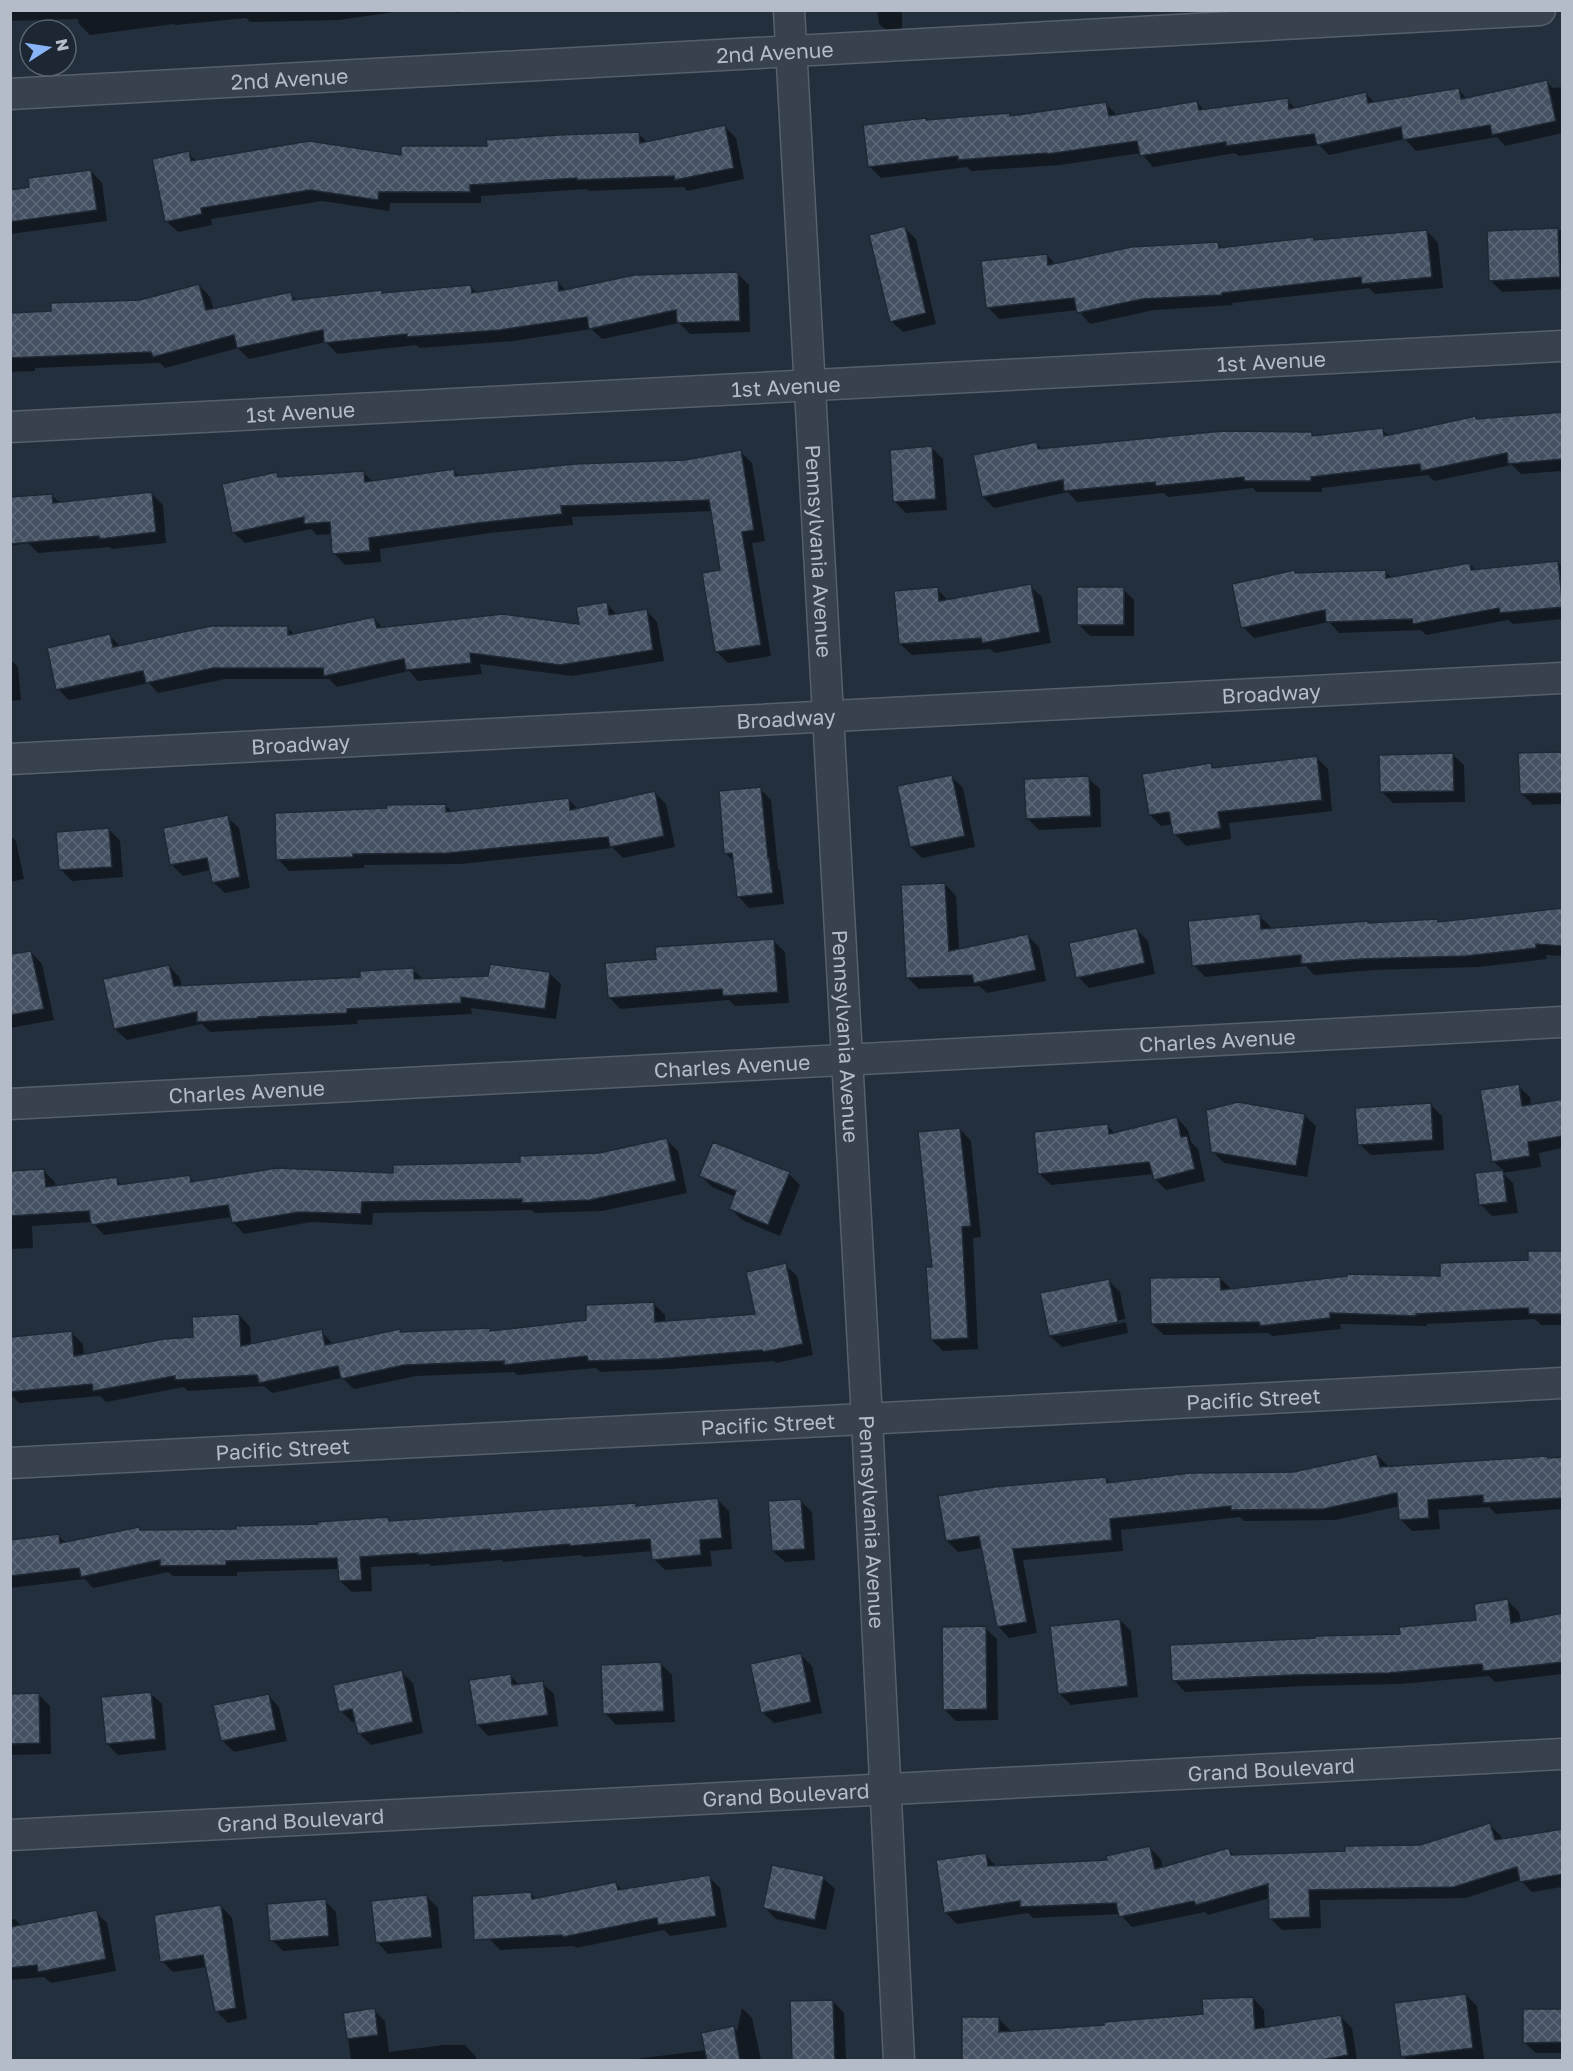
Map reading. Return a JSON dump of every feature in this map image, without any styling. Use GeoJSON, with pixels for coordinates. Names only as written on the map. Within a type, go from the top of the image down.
{"type":"FeatureCollection","features":[{"type":"Feature","properties":{"kind":"street","name":"Pennsylvania Avenue"},"geometry":{"type":"LineString","coordinates":[[789,10],[867,1419],[899,2061]]}},
{"type":"Feature","properties":{"kind":"street","name":"2nd Avenue"},"geometry":{"type":"LineString","coordinates":[[10,94],[1540,10]]}},
{"type":"Feature","properties":{"kind":"street","name":"1st Avenue"},"geometry":{"type":"LineString","coordinates":[[10,427],[1563,346]]}},
{"type":"Feature","properties":{"kind":"street","name":"Broadway"},"geometry":{"type":"LineString","coordinates":[[10,759],[1563,678]]}},
{"type":"Feature","properties":{"kind":"street","name":"Charles Avenue"},"geometry":{"type":"LineString","coordinates":[[10,1104],[1563,1022]]}},
{"type":"Feature","properties":{"kind":"street","name":"Pacific Street"},"geometry":{"type":"LineString","coordinates":[[10,1463],[1563,1383]]}},
{"type":"Feature","properties":{"kind":"street","name":"Grand Boulevard"},"geometry":{"type":"LineString","coordinates":[[10,1835],[1563,1754]]}},
{"type":"Feature","properties":{"kind":"building"},"geometry":{"type":"Polygon","coordinates":[[[1547,80],[1556,121],[1492,135],[1490,125],[1403,140],[1401,127],[1317,145],[1314,134],[1226,146],[1226,142],[1140,156],[1137,141],[1048,154],[958,160],[958,156],[868,167],[863,125],[926,118],[926,120],[1010,113],[1010,116],[1106,102],[1109,116],[1197,101],[1199,110],[1288,98],[1289,109],[1366,92],[1368,103],[1459,88],[1461,99],[1547,80]]]}},
{"type":"Feature","properties":{"kind":"building"},"geometry":{"type":"Polygon","coordinates":[[[725,125],[734,168],[675,180],[674,176],[577,180],[577,178],[470,185],[470,192],[379,192],[378,200],[310,190],[201,208],[202,214],[165,222],[152,159],[189,151],[191,161],[309,141],[401,155],[401,146],[487,146],[486,140],[558,135],[639,132],[640,143],[725,125]]]}},
{"type":"Feature","properties":{"kind":"building"},"geometry":{"type":"Polygon","coordinates":[[[91,170],[97,210],[10,222],[10,190],[29,187],[28,178],[91,170]]]}},
{"type":"Feature","properties":{"kind":"building"},"geometry":{"type":"Polygon","coordinates":[[[905,226],[926,313],[890,322],[869,235],[905,226]]]}},
{"type":"Feature","properties":{"kind":"building"},"geometry":{"type":"Polygon","coordinates":[[[1558,228],[1560,277],[1489,281],[1487,231],[1558,228]]]}},
{"type":"Feature","properties":{"kind":"building"},"geometry":{"type":"Polygon","coordinates":[[[1427,230],[1432,277],[1362,284],[1361,277],[1222,293],[1222,295],[1142,299],[1077,313],[1074,298],[986,308],[981,261],[1047,254],[1048,265],[1131,247],[1218,242],[1219,248],[1314,237],[1314,240],[1427,230]]]}},
{"type":"Feature","properties":{"kind":"building"},"geometry":{"type":"Polygon","coordinates":[[[738,272],[740,321],[677,323],[676,310],[589,329],[587,317],[500,330],[407,337],[407,334],[324,343],[323,330],[237,348],[234,335],[153,357],[151,352],[10,358],[10,313],[51,311],[51,303],[140,300],[199,284],[206,310],[291,292],[293,300],[382,290],[382,293],[471,285],[472,293],[558,280],[559,291],[634,275],[738,272]]]}},
{"type":"Feature","properties":{"kind":"building"},"geometry":{"type":"Polygon","coordinates":[[[1563,412],[1563,459],[1508,464],[1507,453],[1421,471],[1420,464],[1311,477],[1311,481],[1244,481],[1244,477],[1156,486],[1155,482],[1064,491],[1063,480],[982,497],[973,455],[1037,442],[1038,449],[1223,431],[1312,432],[1312,436],[1383,428],[1384,436],[1476,416],[1476,419],[1563,412]]]}},
{"type":"Feature","properties":{"kind":"building"},"geometry":{"type":"Polygon","coordinates":[[[932,446],[936,499],[893,502],[890,450],[932,446]]]}},
{"type":"Feature","properties":{"kind":"building"},"geometry":{"type":"Polygon","coordinates":[[[741,450],[754,530],[742,532],[761,645],[715,652],[702,573],[720,570],[709,500],[561,506],[562,514],[369,538],[370,551],[332,554],[330,522],[304,524],[304,517],[232,533],[222,484],[277,472],[278,477],[364,471],[365,482],[454,469],[455,476],[575,464],[685,460],[741,450]]]}},
{"type":"Feature","properties":{"kind":"building"},"geometry":{"type":"Polygon","coordinates":[[[152,492],[156,532],[100,539],[99,536],[10,544],[10,497],[52,494],[53,503],[152,492]]]}},
{"type":"Feature","properties":{"kind":"building"},"geometry":{"type":"Polygon","coordinates":[[[1558,561],[1563,607],[1500,613],[1499,608],[1413,624],[1412,619],[1326,622],[1325,610],[1241,628],[1232,584],[1295,570],[1295,573],[1386,570],[1386,578],[1470,563],[1471,570],[1558,561]]]}},
{"type":"Feature","properties":{"kind":"building"},"geometry":{"type":"Polygon","coordinates":[[[1031,584],[1040,632],[982,643],[981,638],[899,644],[894,591],[938,587],[939,601],[1031,584]]]}},
{"type":"Feature","properties":{"kind":"building"},"geometry":{"type":"Polygon","coordinates":[[[1077,587],[1124,587],[1124,625],[1077,625],[1077,587]]]}},
{"type":"Feature","properties":{"kind":"building"},"geometry":{"type":"Polygon","coordinates":[[[607,602],[609,615],[647,609],[653,650],[560,665],[470,653],[471,663],[406,670],[404,659],[324,676],[323,668],[213,668],[146,683],[143,671],[56,690],[47,648],[110,634],[113,647],[211,626],[288,626],[288,635],[374,617],[377,628],[503,614],[579,624],[576,607],[607,602]]]}},
{"type":"Feature","properties":{"kind":"building"},"geometry":{"type":"Polygon","coordinates":[[[1563,752],[1563,793],[1520,794],[1518,753],[1563,752]]]}},
{"type":"Feature","properties":{"kind":"building"},"geometry":{"type":"Polygon","coordinates":[[[1453,753],[1454,791],[1380,792],[1379,755],[1453,753]]]}},
{"type":"Feature","properties":{"kind":"building"},"geometry":{"type":"Polygon","coordinates":[[[1317,756],[1322,800],[1218,812],[1221,828],[1173,835],[1169,812],[1149,815],[1142,774],[1211,763],[1212,768],[1317,756]]]}},
{"type":"Feature","properties":{"kind":"building"},"geometry":{"type":"Polygon","coordinates":[[[952,775],[965,836],[910,847],[897,786],[952,775]]]}},
{"type":"Feature","properties":{"kind":"building"},"geometry":{"type":"Polygon","coordinates":[[[1089,776],[1091,816],[1026,819],[1024,779],[1089,776]]]}},
{"type":"Feature","properties":{"kind":"building"},"geometry":{"type":"Polygon","coordinates":[[[761,787],[773,893],[737,897],[732,853],[724,854],[719,791],[761,787]]]}},
{"type":"Feature","properties":{"kind":"building"},"geometry":{"type":"Polygon","coordinates":[[[655,791],[664,836],[610,847],[608,837],[449,853],[353,854],[353,857],[276,860],[275,813],[387,808],[386,805],[446,804],[446,812],[569,798],[570,810],[655,791]]]}},
{"type":"Feature","properties":{"kind":"building"},"geometry":{"type":"Polygon","coordinates":[[[228,815],[240,877],[212,883],[207,858],[170,865],[163,828],[228,815]]]}},
{"type":"Feature","properties":{"kind":"building"},"geometry":{"type":"Polygon","coordinates":[[[109,828],[112,867],[59,870],[56,832],[109,828]]]}},
{"type":"Feature","properties":{"kind":"building"},"geometry":{"type":"Polygon","coordinates":[[[945,883],[949,951],[1028,934],[1036,970],[974,983],[972,975],[906,978],[901,885],[945,883]]]}},
{"type":"Feature","properties":{"kind":"building"},"geometry":{"type":"Polygon","coordinates":[[[1563,908],[1563,946],[1536,944],[1536,948],[1466,956],[1361,959],[1301,964],[1301,955],[1192,966],[1188,921],[1260,914],[1261,929],[1368,921],[1368,923],[1437,919],[1438,922],[1563,908]]]}},
{"type":"Feature","properties":{"kind":"building"},"geometry":{"type":"Polygon","coordinates":[[[1137,928],[1145,963],[1076,978],[1069,943],[1137,928]]]}},
{"type":"Feature","properties":{"kind":"building"},"geometry":{"type":"Polygon","coordinates":[[[774,939],[778,992],[723,996],[722,989],[608,998],[605,963],[656,959],[655,947],[774,939]]]}},
{"type":"Feature","properties":{"kind":"building"},"geometry":{"type":"Polygon","coordinates":[[[31,951],[44,1009],[10,1015],[10,954],[31,951]]]}},
{"type":"Feature","properties":{"kind":"building"},"geometry":{"type":"Polygon","coordinates":[[[490,964],[550,972],[545,1009],[461,997],[461,1003],[347,1009],[347,1013],[197,1022],[197,1012],[114,1029],[103,979],[169,965],[174,986],[360,977],[360,971],[414,968],[414,979],[488,976],[490,964]]]}},
{"type":"Feature","properties":{"kind":"building"},"geometry":{"type":"Polygon","coordinates":[[[1519,1084],[1522,1106],[1563,1099],[1563,1136],[1528,1142],[1530,1156],[1492,1162],[1480,1090],[1519,1084]]]}},
{"type":"Feature","properties":{"kind":"building"},"geometry":{"type":"Polygon","coordinates":[[[1238,1102],[1305,1114],[1296,1166],[1211,1152],[1206,1110],[1238,1102]]]}},
{"type":"Feature","properties":{"kind":"building"},"geometry":{"type":"Polygon","coordinates":[[[1431,1103],[1433,1140],[1358,1145],[1355,1108],[1431,1103]]]}},
{"type":"Feature","properties":{"kind":"building"},"geometry":{"type":"Polygon","coordinates":[[[1177,1117],[1181,1137],[1187,1136],[1195,1169],[1154,1180],[1149,1162],[1038,1174],[1034,1132],[1108,1124],[1109,1134],[1177,1117]]]}},
{"type":"Feature","properties":{"kind":"building"},"geometry":{"type":"Polygon","coordinates":[[[960,1128],[971,1226],[962,1227],[968,1338],[931,1340],[926,1267],[932,1267],[918,1132],[960,1128]]]}},
{"type":"Feature","properties":{"kind":"building"},"geometry":{"type":"Polygon","coordinates":[[[667,1138],[676,1181],[590,1200],[522,1203],[522,1199],[362,1202],[361,1214],[299,1212],[232,1223],[228,1205],[91,1225],[89,1211],[10,1216],[10,1171],[44,1169],[46,1187],[117,1177],[118,1185],[190,1175],[191,1182],[277,1168],[393,1173],[393,1165],[520,1162],[520,1156],[599,1153],[667,1138]]]}},
{"type":"Feature","properties":{"kind":"building"},"geometry":{"type":"Polygon","coordinates":[[[713,1142],[790,1172],[768,1225],[729,1209],[736,1191],[699,1176],[713,1142]]]}},
{"type":"Feature","properties":{"kind":"building"},"geometry":{"type":"Polygon","coordinates":[[[1503,1170],[1507,1202],[1479,1205],[1475,1173],[1503,1170]]]}},
{"type":"Feature","properties":{"kind":"building"},"geometry":{"type":"Polygon","coordinates":[[[1528,1251],[1563,1251],[1563,1314],[1529,1314],[1528,1308],[1416,1314],[1416,1316],[1330,1313],[1330,1318],[1260,1326],[1259,1322],[1151,1324],[1150,1278],[1220,1277],[1221,1290],[1347,1276],[1347,1274],[1440,1276],[1440,1263],[1528,1260],[1528,1251]]]}},
{"type":"Feature","properties":{"kind":"building"},"geometry":{"type":"Polygon","coordinates":[[[786,1263],[803,1344],[763,1352],[762,1350],[660,1359],[588,1361],[587,1356],[504,1365],[504,1361],[404,1365],[341,1379],[338,1366],[259,1383],[257,1375],[175,1380],[175,1376],[93,1391],[92,1384],[10,1392],[10,1337],[72,1331],[74,1356],[164,1339],[193,1337],[192,1317],[239,1314],[241,1346],[322,1329],[325,1345],[400,1329],[401,1332],[490,1328],[490,1331],[586,1320],[586,1305],[654,1302],[655,1322],[755,1314],[746,1272],[786,1263]]]}},
{"type":"Feature","properties":{"kind":"building"},"geometry":{"type":"Polygon","coordinates":[[[1109,1279],[1118,1322],[1049,1336],[1040,1293],[1109,1279]]]}},
{"type":"Feature","properties":{"kind":"building"},"geometry":{"type":"Polygon","coordinates":[[[1377,1454],[1380,1467],[1547,1456],[1548,1458],[1563,1457],[1563,1498],[1483,1503],[1483,1495],[1428,1500],[1429,1518],[1399,1520],[1397,1493],[1323,1509],[1231,1510],[1231,1506],[1110,1519],[1112,1540],[1013,1549],[1027,1622],[997,1627],[979,1536],[946,1541],[938,1496],[994,1487],[1106,1477],[1107,1483],[1190,1473],[1293,1472],[1377,1454]]]}},
{"type":"Feature","properties":{"kind":"building"},"geometry":{"type":"Polygon","coordinates":[[[718,1498],[722,1538],[700,1540],[701,1555],[652,1560],[650,1539],[491,1551],[490,1549],[360,1557],[362,1580],[339,1581],[337,1558],[226,1561],[226,1565],[160,1566],[160,1560],[81,1577],[79,1568],[10,1576],[10,1540],[59,1534],[60,1543],[139,1527],[140,1530],[236,1529],[236,1526],[318,1524],[317,1522],[388,1517],[389,1521],[636,1503],[636,1506],[718,1498]]]}},
{"type":"Feature","properties":{"kind":"building"},"geometry":{"type":"Polygon","coordinates":[[[801,1499],[805,1549],[772,1551],[768,1501],[801,1499]]]}},
{"type":"Feature","properties":{"kind":"building"},"geometry":{"type":"Polygon","coordinates":[[[1508,1599],[1511,1623],[1563,1613],[1563,1662],[1483,1671],[1482,1664],[1389,1673],[1172,1681],[1170,1645],[1315,1638],[1315,1636],[1400,1634],[1399,1627],[1476,1620],[1474,1604],[1508,1599]]]}},
{"type":"Feature","properties":{"kind":"building"},"geometry":{"type":"Polygon","coordinates":[[[1120,1619],[1128,1686],[1058,1694],[1050,1626],[1120,1619]]]}},
{"type":"Feature","properties":{"kind":"building"},"geometry":{"type":"Polygon","coordinates":[[[986,1626],[987,1709],[943,1710],[942,1627],[986,1626]]]}},
{"type":"Feature","properties":{"kind":"building"},"geometry":{"type":"Polygon","coordinates":[[[801,1653],[811,1702],[761,1713],[750,1664],[801,1653]]]}},
{"type":"Feature","properties":{"kind":"building"},"geometry":{"type":"Polygon","coordinates":[[[661,1662],[664,1711],[603,1714],[601,1665],[661,1662]]]}},
{"type":"Feature","properties":{"kind":"building"},"geometry":{"type":"Polygon","coordinates":[[[402,1670],[413,1722],[358,1734],[352,1709],[339,1712],[333,1685],[402,1670]]]}},
{"type":"Feature","properties":{"kind":"building"},"geometry":{"type":"Polygon","coordinates":[[[511,1674],[512,1685],[543,1681],[548,1715],[476,1725],[469,1680],[511,1674]]]}},
{"type":"Feature","properties":{"kind":"building"},"geometry":{"type":"Polygon","coordinates":[[[151,1692],[156,1739],[106,1744],[101,1697],[151,1692]]]}},
{"type":"Feature","properties":{"kind":"building"},"geometry":{"type":"Polygon","coordinates":[[[39,1693],[40,1743],[10,1744],[10,1694],[39,1693]]]}},
{"type":"Feature","properties":{"kind":"building"},"geometry":{"type":"Polygon","coordinates":[[[269,1694],[276,1730],[221,1741],[213,1705],[269,1694]]]}},
{"type":"Feature","properties":{"kind":"building"},"geometry":{"type":"Polygon","coordinates":[[[1490,1823],[1495,1840],[1563,1829],[1563,1874],[1520,1882],[1517,1867],[1454,1887],[1309,1890],[1310,1917],[1269,1919],[1268,1884],[1196,1905],[1194,1901],[1119,1917],[1116,1903],[1020,1907],[1020,1901],[944,1913],[936,1860],[986,1853],[988,1866],[1107,1860],[1106,1856],[1150,1846],[1155,1869],[1229,1848],[1231,1855],[1345,1851],[1345,1846],[1420,1845],[1490,1823]]]}},
{"type":"Feature","properties":{"kind":"building"},"geometry":{"type":"Polygon","coordinates":[[[772,1865],[824,1876],[815,1920],[763,1908],[772,1865]]]}},
{"type":"Feature","properties":{"kind":"building"},"geometry":{"type":"Polygon","coordinates":[[[710,1875],[716,1916],[658,1925],[657,1918],[563,1937],[562,1935],[474,1940],[472,1896],[531,1892],[532,1899],[616,1882],[618,1890],[710,1875]]]}},
{"type":"Feature","properties":{"kind":"building"},"geometry":{"type":"Polygon","coordinates":[[[427,1895],[432,1937],[376,1943],[371,1901],[427,1895]]]}},
{"type":"Feature","properties":{"kind":"building"},"geometry":{"type":"Polygon","coordinates":[[[326,1899],[329,1936],[270,1941],[267,1904],[326,1899]]]}},
{"type":"Feature","properties":{"kind":"building"},"geometry":{"type":"Polygon","coordinates":[[[221,1905],[236,2008],[215,2012],[203,1955],[160,1962],[154,1915],[221,1905]]]}},
{"type":"Feature","properties":{"kind":"building"},"geometry":{"type":"Polygon","coordinates":[[[97,1910],[106,1959],[38,1972],[37,1965],[10,1968],[10,1927],[97,1910]]]}},
{"type":"Feature","properties":{"kind":"building"},"geometry":{"type":"Polygon","coordinates":[[[1466,1994],[1473,2048],[1401,2057],[1394,2003],[1466,1994]]]}},
{"type":"Feature","properties":{"kind":"building"},"geometry":{"type":"Polygon","coordinates":[[[1253,1997],[1255,2029],[1341,2015],[1348,2055],[1316,2061],[962,2061],[962,2017],[999,2017],[999,2032],[1104,2025],[1104,2022],[1203,2014],[1202,1999],[1253,1997]]]}},
{"type":"Feature","properties":{"kind":"building"},"geometry":{"type":"Polygon","coordinates":[[[833,2000],[835,2061],[792,2061],[790,2001],[833,2000]]]}},
{"type":"Feature","properties":{"kind":"building"},"geometry":{"type":"Polygon","coordinates":[[[375,2008],[378,2035],[347,2039],[343,2013],[375,2008]]]}},
{"type":"Feature","properties":{"kind":"building"},"geometry":{"type":"Polygon","coordinates":[[[1523,2009],[1563,2009],[1563,2042],[1523,2043],[1523,2009]]]}},
{"type":"Feature","properties":{"kind":"building"},"geometry":{"type":"Polygon","coordinates":[[[734,2026],[740,2061],[707,2061],[701,2033],[734,2026]]]}}]}
